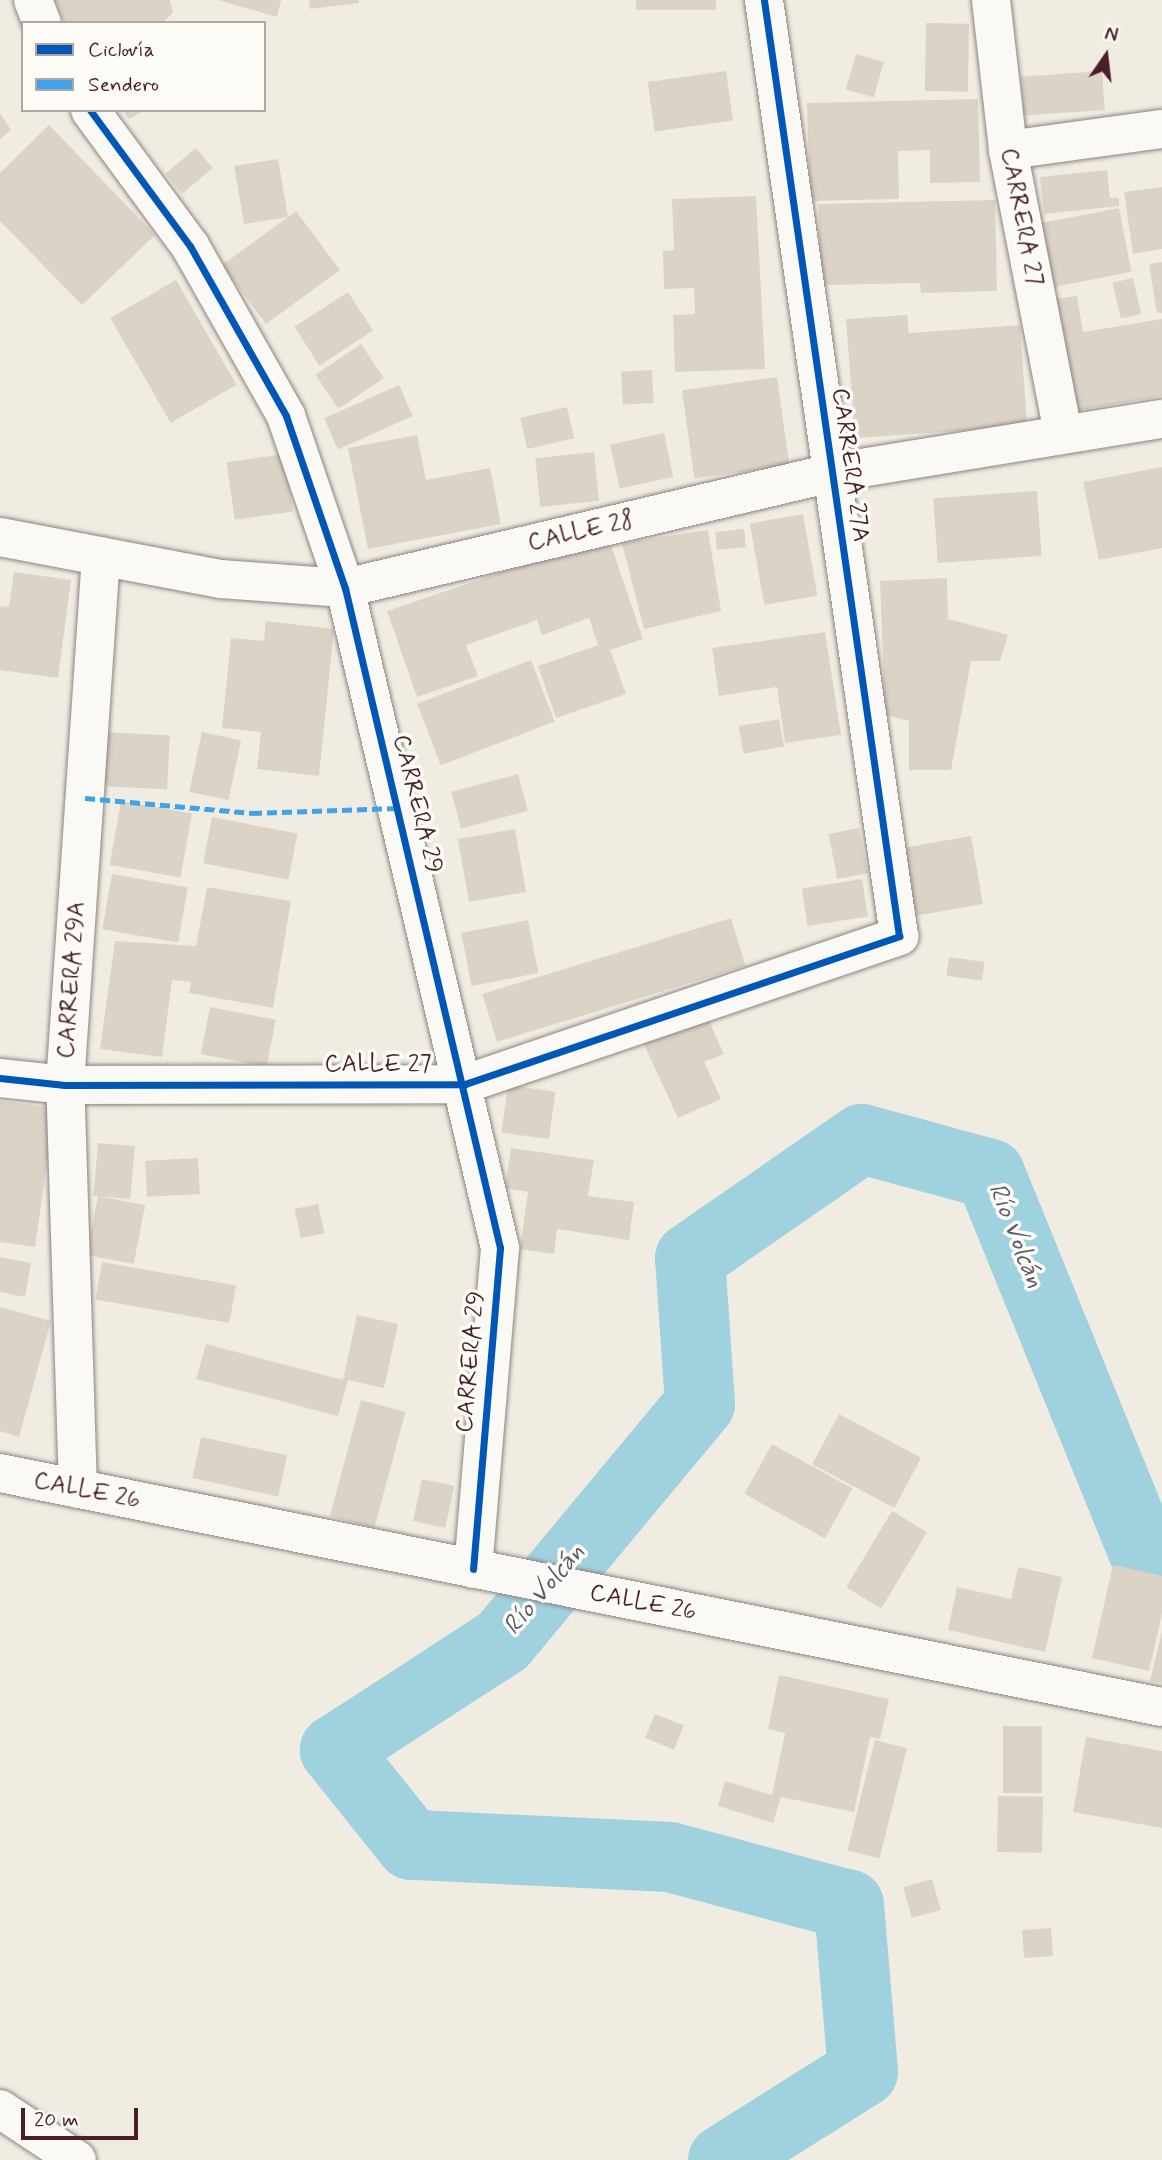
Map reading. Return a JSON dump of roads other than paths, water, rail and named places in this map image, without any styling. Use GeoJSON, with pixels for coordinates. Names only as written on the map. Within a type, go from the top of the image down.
{"type":"FeatureCollection","features":[{"type":"Feature","properties":{"kind":"street"},"geometry":{"type":"LineString","coordinates":[[33,0],[41,21]]}},
{"type":"Feature","properties":{"kind":"street","name":"CARRERA 27A"},"geometry":{"type":"LineString","coordinates":[[764,0],[899,936]]}},
{"type":"Feature","properties":{"kind":"street","name":"CARRERA 27"},"geometry":{"type":"LineString","coordinates":[[991,0],[1008,150],[1063,432]]}},
{"type":"Feature","properties":{"kind":"street","name":"CARRERA 29"},"geometry":{"type":"LineString","coordinates":[[91,112],[190,246],[286,416],[345,588],[466,1084],[500,1248],[484,1571]]}},
{"type":"Feature","properties":{"kind":"street"},"geometry":{"type":"LineString","coordinates":[[1008,150],[1162,129]]}},
{"type":"Feature","properties":{"kind":"street","name":"CALLE 28"},"geometry":{"type":"LineString","coordinates":[[0,537],[221,579],[345,588],[831,472],[1063,432],[1162,419]]}},
{"type":"Feature","properties":{"kind":"street","name":"CARRERA 29A"},"geometry":{"type":"LineString","coordinates":[[78,1489],[65,1085],[101,556]]}},
{"type":"Feature","properties":{"kind":"street","name":"CALLE 27"},"geometry":{"type":"LineString","coordinates":[[0,1079],[65,1085],[466,1084],[899,936]]}},
{"type":"Feature","properties":{"kind":"street","name":"CALLE 26"},"geometry":{"type":"LineString","coordinates":[[1,1478],[78,1489],[1162,1707]]}},
{"type":"Feature","properties":{"kind":"street"},"geometry":{"type":"LineString","coordinates":[[0,2109],[77,2160]]}},
{"type":"Feature","properties":{"kind":"waterway","name":"Río Volcán"},"geometry":{"type":"LineString","coordinates":[[723,2160],[863,2072],[849,1905],[670,1857],[411,1845],[335,1750],[503,1641],[700,1404],[690,1258],[862,1139],[990,1174],[1148,1563],[1162,1564]]}}]}
